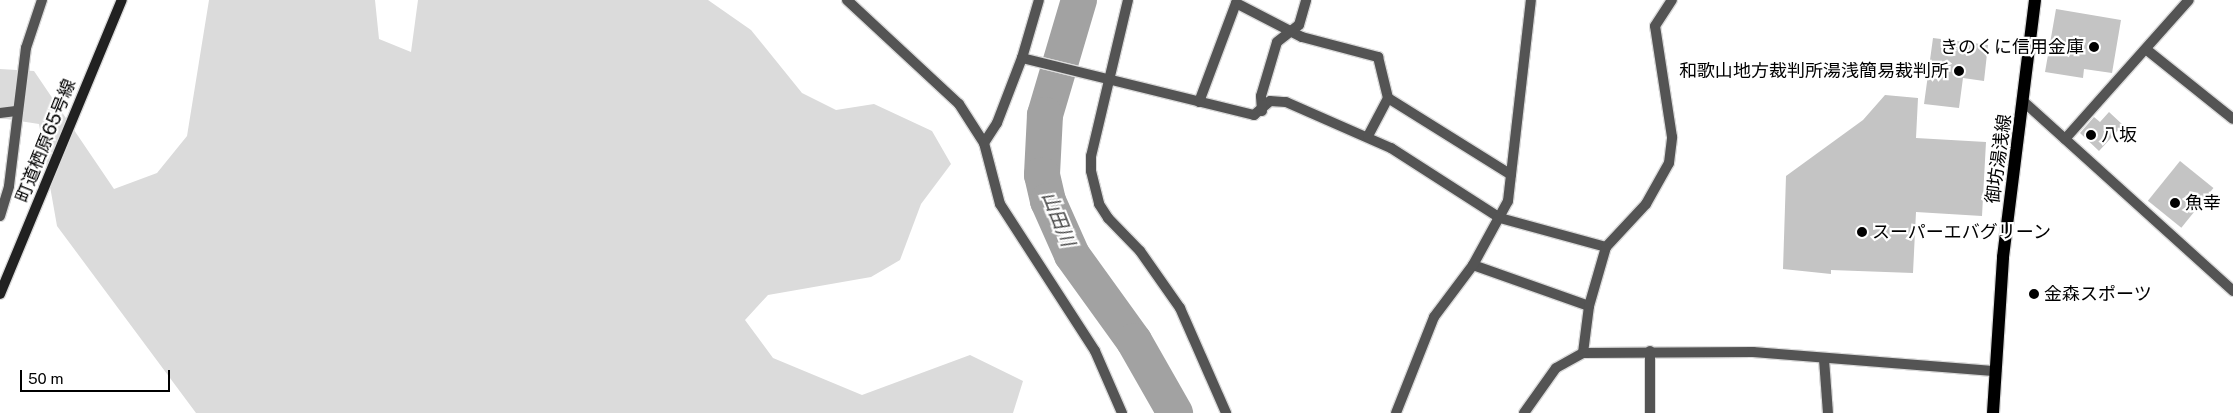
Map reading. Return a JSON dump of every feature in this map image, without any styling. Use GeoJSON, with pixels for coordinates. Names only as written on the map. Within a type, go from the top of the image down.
{"type":"FeatureCollection","features":[{"type":"Feature","properties":{"kind":"main road","name":"御坊湯浅線"},"geometry":{"type":"LineString","coordinates":[[1993,413],[2003,257],[2024,102],[2035,0]]}},
{"type":"Feature","properties":{"kind":"street","name":"町道栖原65号線"},"geometry":{"type":"LineString","coordinates":[[0,294],[122,0]]}},
{"type":"Feature","properties":{"kind":"street"},"geometry":{"type":"LineString","coordinates":[[847,0],[959,104],[984,143],[1000,204],[1095,351],[1122,413]]}},
{"type":"Feature","properties":{"kind":"street"},"geometry":{"type":"LineString","coordinates":[[984,143],[1027,60],[1039,0]]}},
{"type":"Feature","properties":{"kind":"street"},"geometry":{"type":"LineString","coordinates":[[1128,0],[1106,80],[1091,156],[1099,204],[1140,251],[1180,308],[1226,413]]}},
{"type":"Feature","properties":{"kind":"street"},"geometry":{"type":"LineString","coordinates":[[1262,111],[1261,96],[1277,42],[1299,25],[1306,0]]}},
{"type":"Feature","properties":{"kind":"street"},"geometry":{"type":"LineString","coordinates":[[1396,413],[1434,317],[1473,265],[1508,201],[1531,0]]}},
{"type":"Feature","properties":{"kind":"street"},"geometry":{"type":"LineString","coordinates":[[1583,352],[1589,306],[1606,247],[1646,204],[1669,163],[1672,137],[1655,26],[1672,0]]}},
{"type":"Feature","properties":{"kind":"street"},"geometry":{"type":"LineString","coordinates":[[2065,140],[2147,50],[2189,0]]}},
{"type":"Feature","properties":{"kind":"street"},"geometry":{"type":"LineString","coordinates":[[0,216],[9,186],[16,111],[26,48],[37,2]]}},
{"type":"Feature","properties":{"kind":"street"},"geometry":{"type":"LineString","coordinates":[[1199,102],[1236,3],[1293,31],[1378,57],[1388,98],[1368,136]]}},
{"type":"Feature","properties":{"kind":"street"},"geometry":{"type":"LineString","coordinates":[[2147,50],[2233,119]]}},
{"type":"Feature","properties":{"kind":"street"},"geometry":{"type":"LineString","coordinates":[[1027,60],[1254,115],[1262,111],[1270,101],[1279,100],[1368,136],[1500,218],[1606,247]]}},
{"type":"Feature","properties":{"kind":"street"},"geometry":{"type":"LineString","coordinates":[[1388,98],[1510,175]]}},
{"type":"Feature","properties":{"kind":"street"},"geometry":{"type":"LineString","coordinates":[[2024,102],[2232,289]]}},
{"type":"Feature","properties":{"kind":"street"},"geometry":{"type":"LineString","coordinates":[[0,113],[16,111]]}},
{"type":"Feature","properties":{"kind":"street"},"geometry":{"type":"LineString","coordinates":[[1473,265],[1589,306]]}},
{"type":"Feature","properties":{"kind":"street"},"geometry":{"type":"LineString","coordinates":[[1650,351],[1650,413]]}},
{"type":"Feature","properties":{"kind":"street"},"geometry":{"type":"LineString","coordinates":[[1524,413],[1556,368],[1583,352],[1753,352],[1996,371]]}},
{"type":"Feature","properties":{"kind":"street"},"geometry":{"type":"LineString","coordinates":[[1824,359],[1828,413]]}},
{"type":"Feature","properties":{"kind":"shaded area"},"geometry":{"type":"Polygon","coordinates":[[[209,0],[375,0],[379,39],[411,52],[418,0],[708,0],[751,30],[802,93],[836,110],[874,104],[932,131],[951,164],[921,204],[900,260],[871,277],[768,295],[745,320],[773,358],[862,395],[970,355],[1023,381],[1013,413],[196,413],[57,226],[39,124],[0,118],[0,69],[34,71],[114,189],[157,173],[187,136],[209,0]]]}},
{"type":"Feature","properties":{"kind":"building"},"geometry":{"type":"Polygon","coordinates":[[[2056,9],[2121,20],[2112,73],[2084,69],[2083,78],[2045,72],[2056,9]]]}},
{"type":"Feature","properties":{"kind":"building"},"geometry":{"type":"Polygon","coordinates":[[[1933,38],[1988,45],[1984,81],[1963,78],[1959,108],[1924,104],[1933,38]]]}},
{"type":"Feature","properties":{"kind":"building"},"geometry":{"type":"Polygon","coordinates":[[[1885,95],[1918,98],[1916,138],[1986,142],[1982,216],[1916,212],[1913,273],[1831,270],[1831,274],[1783,269],[1786,176],[1863,120],[1885,95]]]}},
{"type":"Feature","properties":{"kind":"building"},"geometry":{"type":"Polygon","coordinates":[[[2109,112],[2123,125],[2099,151],[2080,133],[2094,117],[2100,122],[2109,112]]]}},
{"type":"Feature","properties":{"kind":"building"},"geometry":{"type":"Polygon","coordinates":[[[2180,161],[2213,188],[2181,228],[2148,201],[2180,161]]]}},
{"type":"Feature","properties":{"kind":"waterway","name":"山田川"},"geometry":{"type":"LineString","coordinates":[[1079,0],[1045,115],[1042,175],[1048,201],[1072,255],[1134,341],[1175,413]]}},
{"type":"Feature","properties":{"kind":"place","name":"きのくに信用金庫"},"geometry":{"type":"Point","coordinates":[2094,47]}},
{"type":"Feature","properties":{"kind":"place","name":"和歌山地方裁判所湯浅簡易裁判所"},"geometry":{"type":"Point","coordinates":[1959,71]}},
{"type":"Feature","properties":{"kind":"place","name":"八坂"},"geometry":{"type":"Point","coordinates":[2091,135]}},
{"type":"Feature","properties":{"kind":"place","name":"魚幸"},"geometry":{"type":"Point","coordinates":[2175,203]}},
{"type":"Feature","properties":{"kind":"place","name":"スーパーエバグリーン"},"geometry":{"type":"Point","coordinates":[1862,232]}},
{"type":"Feature","properties":{"kind":"place","name":"金森スポーツ"},"geometry":{"type":"Point","coordinates":[2034,294]}}]}
